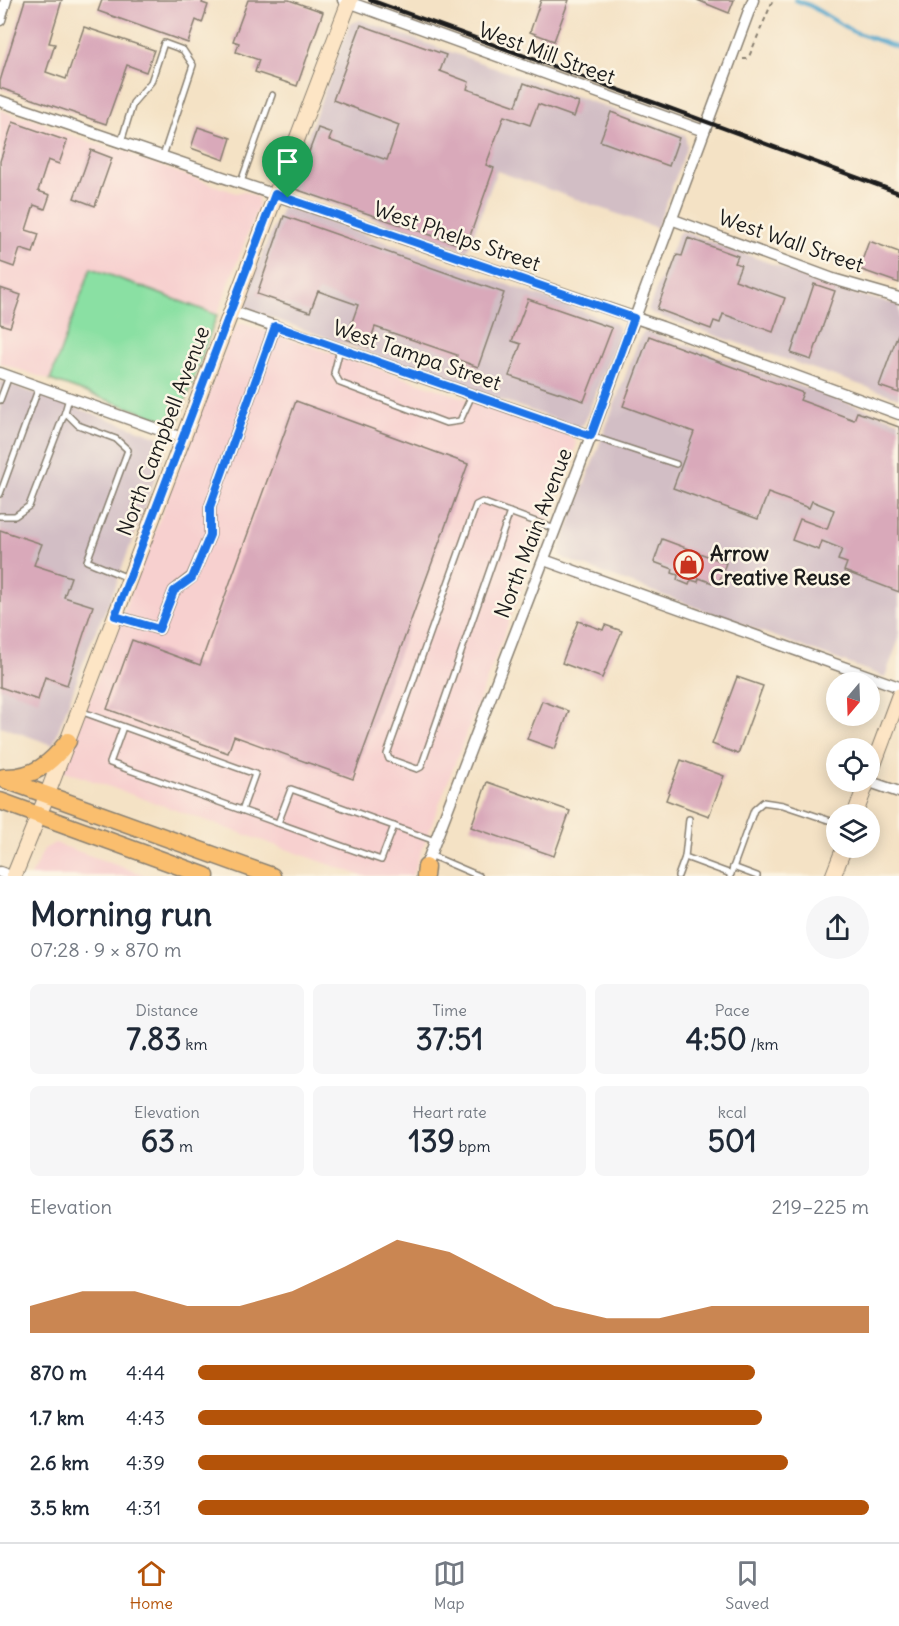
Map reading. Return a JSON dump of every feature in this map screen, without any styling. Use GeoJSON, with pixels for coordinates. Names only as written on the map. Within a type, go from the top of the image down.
{"type":"FeatureCollection","features":[{"type":"Feature","properties":{"kind":"main road","name":"North Campbell Avenue"},"geometry":{"type":"LineString","coordinates":[[12,876],[39,816],[68,741],[347,1]]}},
{"type":"Feature","properties":{"kind":"main road"},"geometry":{"type":"LineString","coordinates":[[880,747],[899,696]]}},
{"type":"Feature","properties":{"kind":"main road"},"geometry":{"type":"LineString","coordinates":[[0,777],[15,777],[33,773],[50,763],[68,741]]}},
{"type":"Feature","properties":{"kind":"main road"},"geometry":{"type":"LineString","coordinates":[[0,777],[272,876]]}},
{"type":"Feature","properties":{"kind":"main road"},"geometry":{"type":"LineString","coordinates":[[0,801],[206,876]]}},
{"type":"Feature","properties":{"kind":"main road"},"geometry":{"type":"LineString","coordinates":[[833,876],[840,858]]}},
{"type":"Feature","properties":{"kind":"street"},"geometry":{"type":"LineString","coordinates":[[0,20],[6,0]]}},
{"type":"Feature","properties":{"kind":"street","name":"North Main Avenue"},"geometry":{"type":"LineString","coordinates":[[426,868],[591,436],[753,0]]}},
{"type":"Feature","properties":{"kind":"street","name":"West Mill Street"},"geometry":{"type":"LineString","coordinates":[[347,1],[704,131]]}},
{"type":"Feature","properties":{"kind":"street","name":"West Phelps Street"},"geometry":{"type":"LineString","coordinates":[[0,101],[634,318],[899,414]]}},
{"type":"Feature","properties":{"kind":"street","name":"West Wall Street"},"geometry":{"type":"LineString","coordinates":[[671,219],[833,279],[899,298]]}},
{"type":"Feature","properties":{"kind":"street","name":"West Tampa Street"},"geometry":{"type":"LineString","coordinates":[[231,311],[591,436]]}},
{"type":"Feature","properties":{"kind":"street"},"geometry":{"type":"LineString","coordinates":[[115,616],[159,629],[174,591],[192,578],[210,535],[210,507],[275,326]]}},
{"type":"Feature","properties":{"kind":"street"},"geometry":{"type":"LineString","coordinates":[[4,374],[183,438]]}},
{"type":"Feature","properties":{"kind":"street"},"geometry":{"type":"LineString","coordinates":[[544,560],[899,687]]}},
{"type":"Feature","properties":{"kind":"street"},"geometry":{"type":"LineString","coordinates":[[880,786],[899,792]]}},
{"type":"Feature","properties":{"kind":"street"},"geometry":{"type":"LineString","coordinates":[[0,872],[12,876]]}},
{"type":"Feature","properties":{"kind":"lane"},"geometry":{"type":"LineString","coordinates":[[121,142],[133,103],[151,82],[164,43],[183,50],[193,65],[164,156]]}},
{"type":"Feature","properties":{"kind":"lane"},"geometry":{"type":"LineString","coordinates":[[241,182],[272,95]]}},
{"type":"Feature","properties":{"kind":"lane"},"geometry":{"type":"LineString","coordinates":[[340,348],[334,373],[340,383],[446,423],[460,421],[472,395]]}},
{"type":"Feature","properties":{"kind":"lane"},"geometry":{"type":"LineString","coordinates":[[0,400],[4,374]]}},
{"type":"Feature","properties":{"kind":"lane"},"geometry":{"type":"LineString","coordinates":[[0,494],[39,387]]}},
{"type":"Feature","properties":{"kind":"lane"},"geometry":{"type":"LineString","coordinates":[[0,516],[15,516],[29,507],[69,398]]}},
{"type":"Feature","properties":{"kind":"lane"},"geometry":{"type":"LineString","coordinates":[[65,412],[78,425],[116,440],[128,450],[87,561],[129,579]]}},
{"type":"Feature","properties":{"kind":"lane"},"geometry":{"type":"LineString","coordinates":[[591,436],[676,464]]}},
{"type":"Feature","properties":{"kind":"lane"},"geometry":{"type":"LineString","coordinates":[[510,512],[421,766],[417,769],[389,759],[387,754],[476,505],[482,502],[510,512],[555,529]]}},
{"type":"Feature","properties":{"kind":"lane"},"geometry":{"type":"LineString","coordinates":[[79,711],[255,774],[242,810]]}},
{"type":"Feature","properties":{"kind":"lane"},"geometry":{"type":"LineString","coordinates":[[123,727],[111,762],[242,810],[381,860],[394,826]]}},
{"type":"Feature","properties":{"kind":"lane"},"geometry":{"type":"LineString","coordinates":[[278,823],[291,789],[436,841]]}},
{"type":"Feature","properties":{"kind":"lane"},"geometry":{"type":"LineString","coordinates":[[732,872],[754,810],[763,802],[783,804],[826,819]]}},
{"type":"Feature","properties":{"kind":"lane"},"geometry":{"type":"LineString","coordinates":[[678,876],[685,857],[690,819]]}},
{"type":"Feature","properties":{"kind":"lane"},"geometry":{"type":"LineString","coordinates":[[685,857],[732,872],[757,876]]}},
{"type":"Feature","properties":{"kind":"lane"},"geometry":{"type":"LineString","coordinates":[[426,868],[480,876]]}},
{"type":"Feature","properties":{"kind":"path"},"geometry":{"type":"LineString","coordinates":[[731,57],[748,59],[773,0]]}},
{"type":"Feature","properties":{"kind":"shaded area"},"geometry":{"type":"Polygon","coordinates":[[[360,20],[685,135],[687,146],[657,228],[497,171],[467,251],[290,190],[289,186],[350,24],[360,20]]]}},
{"type":"Feature","properties":{"kind":"shaded area"},"geometry":{"type":"Polygon","coordinates":[[[0,110],[23,118],[29,117],[49,127],[113,150],[118,148],[130,152],[134,157],[236,193],[244,191],[258,198],[258,207],[217,315],[91,268],[50,380],[0,363],[0,110]]]}},
{"type":"Feature","properties":{"kind":"shaded area"},"geometry":{"type":"Polygon","coordinates":[[[282,208],[288,208],[613,322],[619,328],[618,336],[584,423],[580,427],[574,426],[247,309],[243,304],[244,297],[282,208]]]}},
{"type":"Feature","properties":{"kind":"shaded area"},"geometry":{"type":"Polygon","coordinates":[[[682,231],[851,293],[899,305],[899,398],[653,314],[648,310],[678,234],[682,231]]]}},
{"type":"Feature","properties":{"kind":"shaded area"},"geometry":{"type":"Polygon","coordinates":[[[238,324],[244,324],[565,432],[575,440],[576,446],[412,876],[362,876],[62,770],[231,335],[238,324]]]}},
{"type":"Feature","properties":{"kind":"shaded area"},"geometry":{"type":"Polygon","coordinates":[[[644,332],[649,332],[899,421],[899,639],[885,677],[880,675],[880,672],[871,672],[565,559],[560,555],[560,549],[640,337],[644,332]]]}},
{"type":"Feature","properties":{"kind":"shaded area"},"geometry":{"type":"Polygon","coordinates":[[[0,381],[165,439],[168,443],[111,598],[93,636],[53,745],[0,726],[0,381]]]}},
{"type":"Feature","properties":{"kind":"shaded area"},"geometry":{"type":"Polygon","coordinates":[[[55,843],[147,876],[31,876],[44,849],[55,843]]]}},
{"type":"Feature","properties":{"kind":"green space"},"geometry":{"type":"Polygon","coordinates":[[[91,268],[217,315],[176,424],[50,380],[91,268]]]}},
{"type":"Feature","properties":{"kind":"building"},"geometry":{"type":"Polygon","coordinates":[[[25,0],[62,0],[49,43],[55,44],[46,72],[66,79],[84,27],[154,50],[146,72],[127,65],[106,124],[0,88],[0,81],[25,0]]]}},
{"type":"Feature","properties":{"kind":"building"},"geometry":{"type":"Polygon","coordinates":[[[102,0],[203,0],[202,3],[208,5],[202,23],[196,20],[188,43],[98,11],[102,0]]]}},
{"type":"Feature","properties":{"kind":"building"},"geometry":{"type":"Polygon","coordinates":[[[248,0],[289,0],[323,12],[297,86],[255,72],[259,60],[236,52],[239,43],[233,41],[248,0]]]}},
{"type":"Feature","properties":{"kind":"building"},"geometry":{"type":"Polygon","coordinates":[[[541,0],[569,0],[554,41],[530,32],[541,0]]]}},
{"type":"Feature","properties":{"kind":"building"},"geometry":{"type":"Polygon","coordinates":[[[697,0],[734,0],[729,13],[697,0]]]}},
{"type":"Feature","properties":{"kind":"building"},"geometry":{"type":"Polygon","coordinates":[[[361,25],[446,55],[440,71],[469,82],[467,89],[516,106],[524,83],[579,103],[574,117],[538,104],[530,125],[504,116],[486,165],[494,168],[466,247],[295,189],[318,128],[332,133],[329,140],[387,160],[399,125],[333,100],[361,25]]]}},
{"type":"Feature","properties":{"kind":"building"},"geometry":{"type":"Polygon","coordinates":[[[611,112],[679,138],[669,166],[600,141],[611,112]]]}},
{"type":"Feature","properties":{"kind":"building"},"geometry":{"type":"Polygon","coordinates":[[[13,122],[67,141],[59,164],[48,160],[38,191],[50,195],[45,209],[34,205],[26,230],[39,234],[33,253],[20,249],[14,267],[0,262],[0,161],[13,122]]]}},
{"type":"Feature","properties":{"kind":"building"},"geometry":{"type":"Polygon","coordinates":[[[198,127],[231,138],[224,160],[191,148],[198,127]]]}},
{"type":"Feature","properties":{"kind":"building"},"geometry":{"type":"Polygon","coordinates":[[[91,150],[112,158],[95,206],[74,198],[91,150]]]}},
{"type":"Feature","properties":{"kind":"building"},"geometry":{"type":"Polygon","coordinates":[[[284,216],[504,293],[478,367],[456,359],[457,355],[375,327],[368,347],[346,339],[358,305],[318,291],[310,312],[257,294],[284,216]]]}},
{"type":"Feature","properties":{"kind":"building"},"geometry":{"type":"Polygon","coordinates":[[[688,238],[738,256],[735,263],[741,265],[735,280],[785,298],[773,332],[723,314],[720,323],[714,321],[711,329],[657,309],[677,255],[682,256],[688,238]]]}},
{"type":"Feature","properties":{"kind":"building"},"geometry":{"type":"Polygon","coordinates":[[[869,241],[899,252],[899,283],[859,269],[869,241]]]}},
{"type":"Feature","properties":{"kind":"building"},"geometry":{"type":"Polygon","coordinates":[[[814,284],[835,291],[811,360],[791,353],[814,284]]]}},
{"type":"Feature","properties":{"kind":"building"},"geometry":{"type":"Polygon","coordinates":[[[0,288],[21,295],[10,327],[0,324],[0,288]]]}},
{"type":"Feature","properties":{"kind":"building"},"geometry":{"type":"Polygon","coordinates":[[[528,299],[612,328],[584,401],[509,376],[521,344],[512,341],[528,299]]]}},
{"type":"Feature","properties":{"kind":"building"},"geometry":{"type":"Polygon","coordinates":[[[899,334],[899,393],[879,386],[899,334]]]}},
{"type":"Feature","properties":{"kind":"building"},"geometry":{"type":"Polygon","coordinates":[[[649,336],[803,393],[800,400],[854,420],[857,412],[899,427],[899,592],[844,571],[847,563],[838,560],[842,549],[822,541],[819,550],[792,540],[800,519],[827,529],[834,510],[812,501],[809,508],[768,493],[758,519],[673,488],[694,432],[623,406],[649,336]]]}},
{"type":"Feature","properties":{"kind":"building"},"geometry":{"type":"Polygon","coordinates":[[[296,401],[468,464],[353,779],[234,736],[228,753],[107,709],[132,640],[200,665],[296,401]]]}},
{"type":"Feature","properties":{"kind":"building"},"geometry":{"type":"Polygon","coordinates":[[[0,530],[42,544],[34,565],[71,577],[64,597],[93,606],[67,685],[45,677],[38,700],[0,687],[0,530]]]}},
{"type":"Feature","properties":{"kind":"building"},"geometry":{"type":"Polygon","coordinates":[[[662,539],[726,563],[718,585],[699,578],[698,582],[691,580],[689,585],[677,580],[678,575],[672,573],[673,569],[654,562],[662,539]]]}},
{"type":"Feature","properties":{"kind":"building"},"geometry":{"type":"Polygon","coordinates":[[[578,621],[603,630],[605,625],[622,631],[602,678],[562,663],[578,621]]]}},
{"type":"Feature","properties":{"kind":"building"},"geometry":{"type":"Polygon","coordinates":[[[737,677],[763,686],[738,754],[712,744],[737,677]]]}},
{"type":"Feature","properties":{"kind":"building"},"geometry":{"type":"Polygon","coordinates":[[[542,701],[569,711],[555,749],[527,739],[542,701]]]}},
{"type":"Feature","properties":{"kind":"building"},"geometry":{"type":"Polygon","coordinates":[[[681,760],[724,776],[709,816],[666,800],[681,760]]]}},
{"type":"Feature","properties":{"kind":"building"},"geometry":{"type":"Polygon","coordinates":[[[487,782],[570,811],[554,856],[471,827],[487,782]]]}},
{"type":"Feature","properties":{"kind":"waterway"},"geometry":{"type":"LineString","coordinates":[[795,0],[809,5],[852,31],[899,48]]}},
{"type":"Feature","properties":{"kind":"railway"},"geometry":{"type":"LineString","coordinates":[[370,0],[899,193]]}},
{"type":"Feature","properties":{"kind":"place","name":"Arrow Creative Reuse"},"geometry":{"type":"Point","coordinates":[689,565]}},
{"type":"Feature","properties":{"kind":"route"},"geometry":{"type":"LineString","coordinates":[[275,194],[288,198],[634,318],[591,436],[275,326],[210,507],[210,535],[192,578],[174,591],[159,629],[115,616],[275,194]]}}]}
